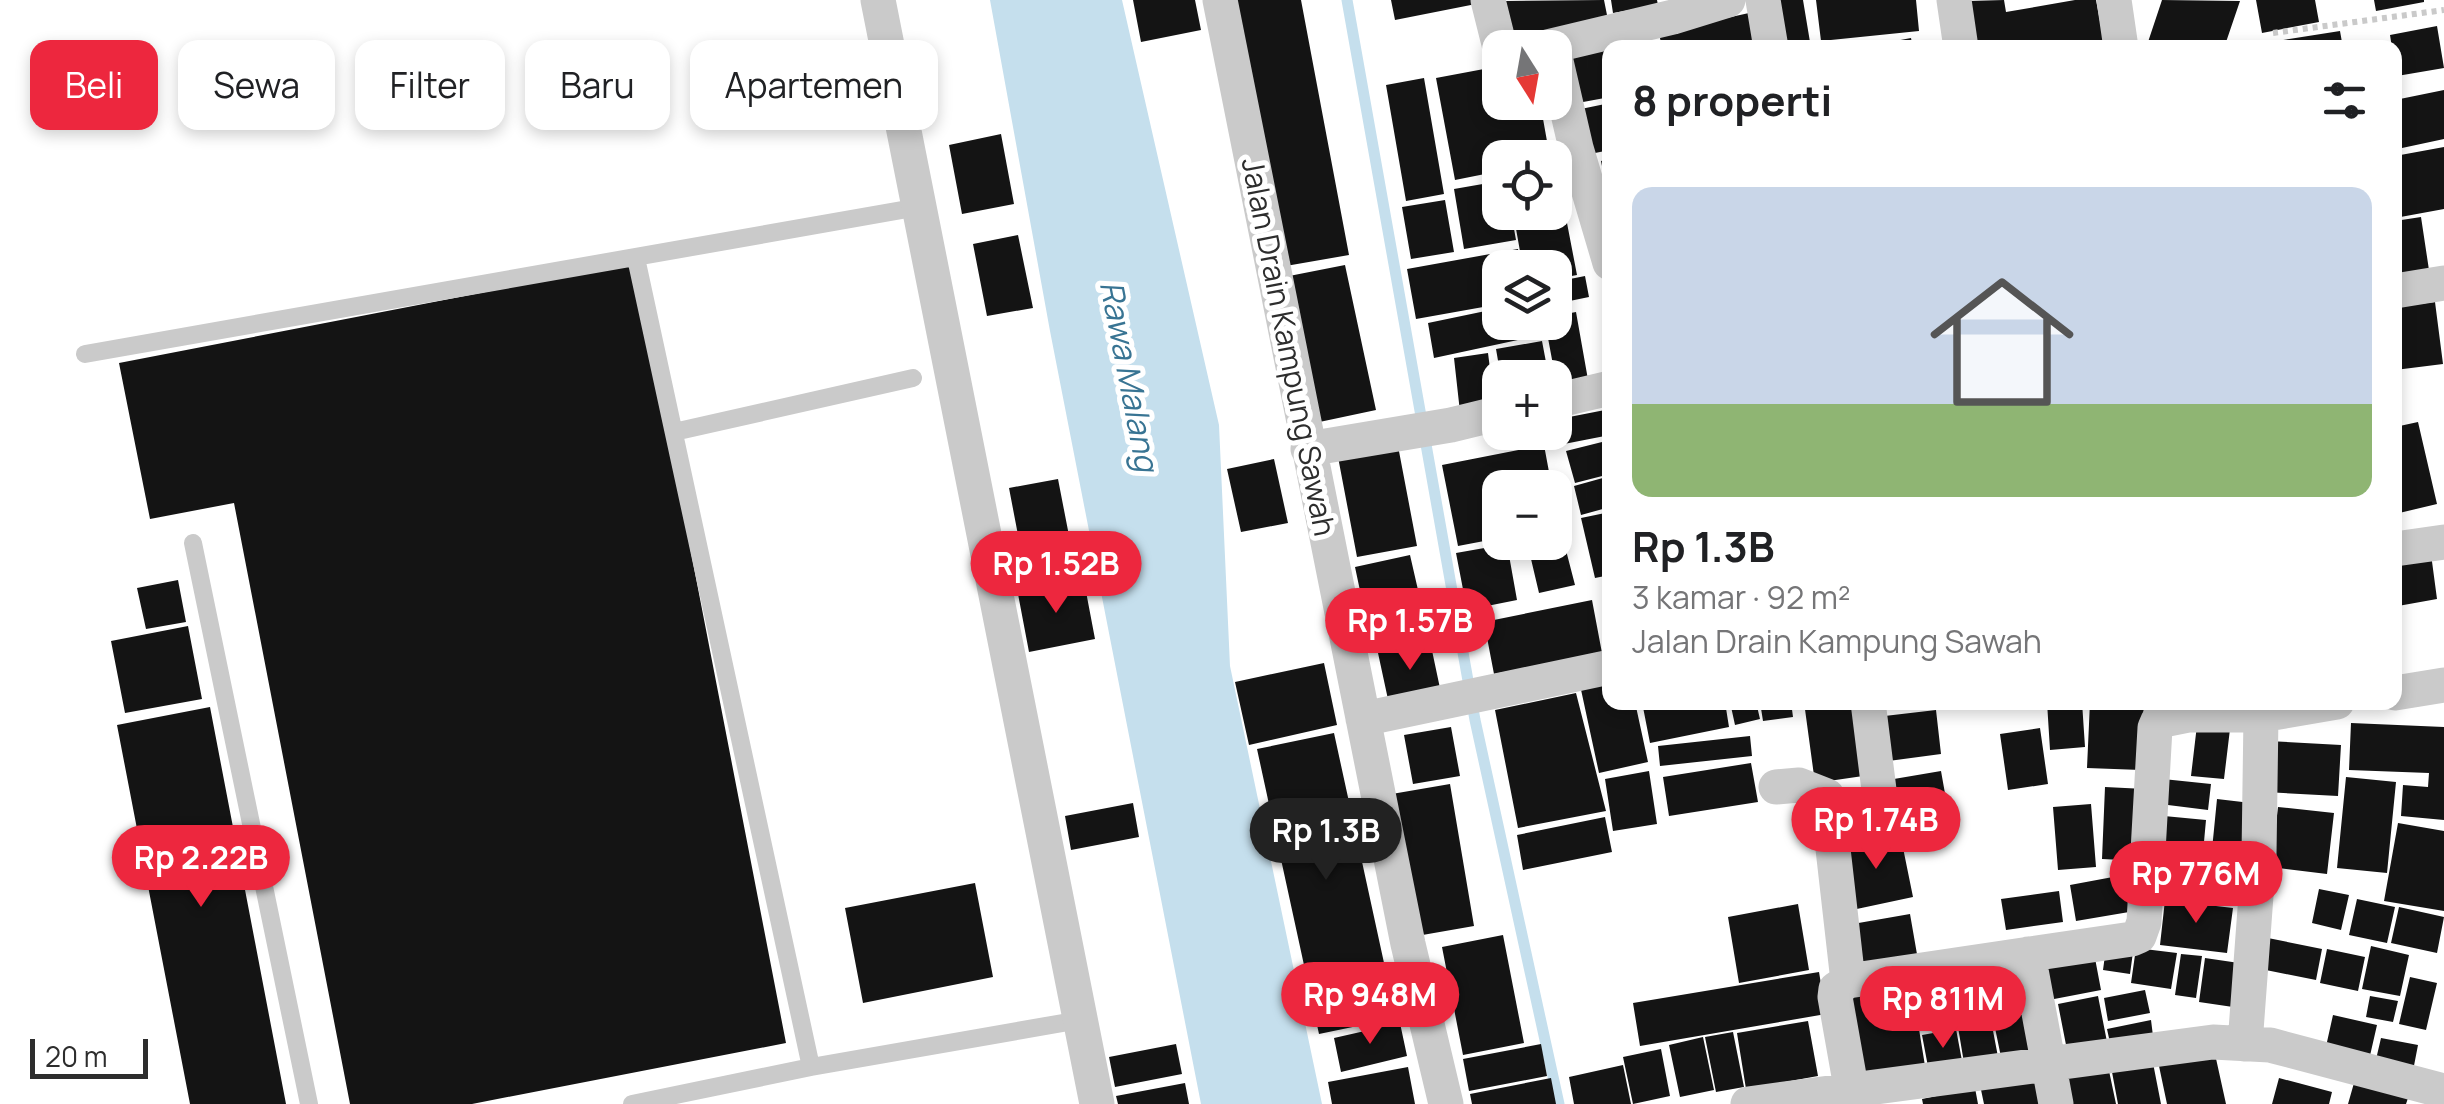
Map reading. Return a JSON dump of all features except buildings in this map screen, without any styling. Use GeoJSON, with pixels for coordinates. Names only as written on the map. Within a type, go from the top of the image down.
{"type":"FeatureCollection","features":[{"type":"Feature","properties":{"kind":"street"},"geometry":{"type":"LineString","coordinates":[[878,0],[1097,1104]]}},
{"type":"Feature","properties":{"kind":"street","name":"Jalan Drain Kampung Sawah"},"geometry":{"type":"LineString","coordinates":[[1220,0],[1408,944],[1446,1104]]}},
{"type":"Feature","properties":{"kind":"street"},"geometry":{"type":"LineString","coordinates":[[1488,0],[1496,30]]}},
{"type":"Feature","properties":{"kind":"street"},"geometry":{"type":"LineString","coordinates":[[1572,42],[1728,0]]}},
{"type":"Feature","properties":{"kind":"street"},"geometry":{"type":"LineString","coordinates":[[1762,0],[1770,40]]}},
{"type":"Feature","properties":{"kind":"street"},"geometry":{"type":"LineString","coordinates":[[1954,0],[1960,40]]}},
{"type":"Feature","properties":{"kind":"street"},"geometry":{"type":"LineString","coordinates":[[2114,0],[2120,40]]}},
{"type":"Feature","properties":{"kind":"street"},"geometry":{"type":"LineString","coordinates":[[1570,120],[1602,235]]}},
{"type":"Feature","properties":{"kind":"street"},"geometry":{"type":"LineString","coordinates":[[2402,290],[2444,282]]}},
{"type":"Feature","properties":{"kind":"street"},"geometry":{"type":"LineString","coordinates":[[1572,397],[1602,390]]}},
{"type":"Feature","properties":{"kind":"street"},"geometry":{"type":"LineString","coordinates":[[1308,449],[1482,418]]}},
{"type":"Feature","properties":{"kind":"street"},"geometry":{"type":"LineString","coordinates":[[2402,547],[2444,542]]}},
{"type":"Feature","properties":{"kind":"street"},"geometry":{"type":"LineString","coordinates":[[1363,719],[1602,669]]}},
{"type":"Feature","properties":{"kind":"street"},"geometry":{"type":"LineString","coordinates":[[2402,692],[2444,685]]}},
{"type":"Feature","properties":{"kind":"street"},"geometry":{"type":"LineString","coordinates":[[1869,710],[1884,830]]}},
{"type":"Feature","properties":{"kind":"street"},"geometry":{"type":"LineString","coordinates":[[1841,989],[2140,936],[2144,929],[2154,728],[2158,720],[2290,710]]}},
{"type":"Feature","properties":{"kind":"street"},"geometry":{"type":"LineString","coordinates":[[2245,1044],[2259,855],[2261,715]]}},
{"type":"Feature","properties":{"kind":"street"},"geometry":{"type":"LineString","coordinates":[[1776,787],[1800,785],[1828,796],[1853,1098]]}},
{"type":"Feature","properties":{"kind":"street"},"geometry":{"type":"LineString","coordinates":[[2028,954],[2056,1104]]}},
{"type":"Feature","properties":{"kind":"street"},"geometry":{"type":"LineString","coordinates":[[1748,1104],[1853,1098],[2213,1042],[2270,1045],[2442,1081]]}},
{"type":"Feature","properties":{"kind":"lane"},"geometry":{"type":"LineString","coordinates":[[85,354],[919,206]]}},
{"type":"Feature","properties":{"kind":"lane"},"geometry":{"type":"LineString","coordinates":[[636,258],[811,1067]]}},
{"type":"Feature","properties":{"kind":"lane"},"geometry":{"type":"LineString","coordinates":[[674,432],[912,378]]}},
{"type":"Feature","properties":{"kind":"lane"},"geometry":{"type":"LineString","coordinates":[[193,544],[309,1104]]}},
{"type":"Feature","properties":{"kind":"lane"},"geometry":{"type":"LineString","coordinates":[[632,1104],[811,1067],[1080,1020]]}},
{"type":"Feature","properties":{"kind":"path"},"geometry":{"type":"LineString","coordinates":[[2273,33],[2444,10]]}},
{"type":"Feature","properties":{"kind":"water","name":"Rawa Malang"},"geometry":{"type":"Polygon","coordinates":[[[990,0],[1122,0],[1219,425],[1230,666],[1322,1104],[1201,1104],[1050,331],[990,0]]]}},
{"type":"Feature","properties":{"kind":"waterway"},"geometry":{"type":"LineString","coordinates":[[1347,0],[1475,720],[1559,1104]]}}]}
